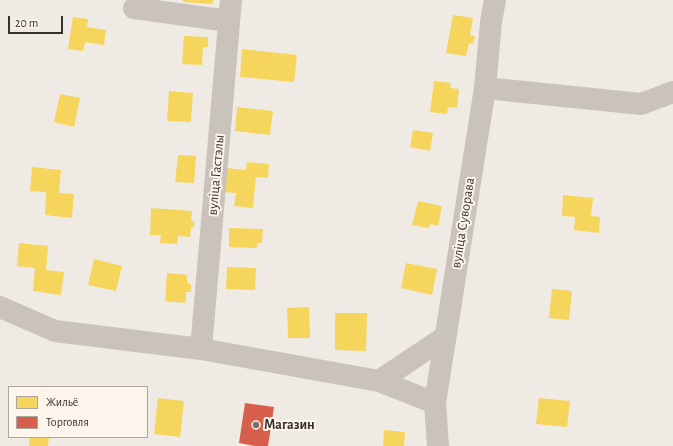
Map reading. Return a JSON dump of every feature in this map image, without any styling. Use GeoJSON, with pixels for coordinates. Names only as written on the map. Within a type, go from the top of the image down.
{"type":"FeatureCollection","features":[{"type":"Feature","properties":{"kind":"street","name":"вуліца Суворава"},"geometry":{"type":"LineString","coordinates":[[438,446],[435,403],[485,88],[491,22],[495,0]]}},
{"type":"Feature","properties":{"kind":"street"},"geometry":{"type":"LineString","coordinates":[[134,8],[230,10]]}},
{"type":"Feature","properties":{"kind":"street","name":"вуліца Гастэлы"},"geometry":{"type":"LineString","coordinates":[[201,349],[230,10]]}},
{"type":"Feature","properties":{"kind":"street"},"geometry":{"type":"LineString","coordinates":[[485,88],[641,104],[673,92]]}},
{"type":"Feature","properties":{"kind":"street"},"geometry":{"type":"LineString","coordinates":[[0,307],[55,331],[201,349],[379,381],[435,403]]}},
{"type":"Feature","properties":{"kind":"street"},"geometry":{"type":"LineString","coordinates":[[379,381],[445,337]]}},
{"type":"Feature","properties":{"kind":"building: Жильё"},"geometry":{"type":"Polygon","coordinates":[[[183,0],[213,0],[213,4],[183,2],[183,0]]]}},
{"type":"Feature","properties":{"kind":"building: Жильё"},"geometry":{"type":"Polygon","coordinates":[[[453,15],[473,18],[470,35],[475,36],[473,44],[469,43],[466,56],[446,53],[453,15]]]}},
{"type":"Feature","properties":{"kind":"building: Жильё"},"geometry":{"type":"Polygon","coordinates":[[[73,17],[88,19],[87,27],[106,30],[104,45],[85,42],[83,51],[68,49],[73,17]]]}},
{"type":"Feature","properties":{"kind":"building: Жильё"},"geometry":{"type":"Polygon","coordinates":[[[184,36],[208,37],[208,47],[203,47],[202,65],[182,64],[184,36]]]}},
{"type":"Feature","properties":{"kind":"building: Жильё"},"geometry":{"type":"Polygon","coordinates":[[[242,49],[297,55],[294,82],[240,77],[242,49]]]}},
{"type":"Feature","properties":{"kind":"building: Жильё"},"geometry":{"type":"Polygon","coordinates":[[[434,81],[451,83],[450,88],[459,89],[457,108],[448,107],[447,114],[430,112],[434,81]]]}},
{"type":"Feature","properties":{"kind":"building: Жильё"},"geometry":{"type":"Polygon","coordinates":[[[169,91],[193,93],[191,122],[167,121],[169,91]]]}},
{"type":"Feature","properties":{"kind":"building: Жильё"},"geometry":{"type":"Polygon","coordinates":[[[60,94],[80,98],[74,127],[54,122],[60,94]]]}},
{"type":"Feature","properties":{"kind":"building: Жильё"},"geometry":{"type":"Polygon","coordinates":[[[237,107],[273,111],[270,135],[235,131],[237,107]]]}},
{"type":"Feature","properties":{"kind":"building: Жильё"},"geometry":{"type":"Polygon","coordinates":[[[413,130],[433,133],[430,151],[410,147],[413,130]]]}},
{"type":"Feature","properties":{"kind":"building: Жильё"},"geometry":{"type":"Polygon","coordinates":[[[178,155],[196,156],[194,183],[175,182],[178,155]]]}},
{"type":"Feature","properties":{"kind":"building: Жильё"},"geometry":{"type":"Polygon","coordinates":[[[247,162],[269,164],[268,178],[256,177],[253,208],[234,206],[236,193],[224,192],[226,168],[246,170],[247,162]]]}},
{"type":"Feature","properties":{"kind":"building: Жильё"},"geometry":{"type":"Polygon","coordinates":[[[32,167],[61,170],[59,193],[74,194],[72,218],[45,215],[46,192],[30,191],[32,167]]]}},
{"type":"Feature","properties":{"kind":"building: Жильё"},"geometry":{"type":"Polygon","coordinates":[[[563,195],[593,198],[591,216],[600,217],[599,233],[574,230],[575,217],[562,216],[563,195]]]}},
{"type":"Feature","properties":{"kind":"building: Жильё"},"geometry":{"type":"Polygon","coordinates":[[[418,201],[442,206],[438,226],[430,224],[429,228],[412,225],[418,201]]]}},
{"type":"Feature","properties":{"kind":"building: Жильё"},"geometry":{"type":"Polygon","coordinates":[[[151,208],[192,211],[191,221],[194,221],[194,227],[191,227],[190,237],[178,236],[177,244],[160,243],[161,235],[150,235],[151,208]]]}},
{"type":"Feature","properties":{"kind":"building: Жильё"},"geometry":{"type":"Polygon","coordinates":[[[229,228],[263,229],[262,243],[257,243],[257,248],[229,247],[229,228]]]}},
{"type":"Feature","properties":{"kind":"building: Жильё"},"geometry":{"type":"Polygon","coordinates":[[[19,243],[48,246],[46,270],[64,272],[61,295],[33,291],[35,268],[17,266],[19,243]]]}},
{"type":"Feature","properties":{"kind":"building: Жильё"},"geometry":{"type":"Polygon","coordinates":[[[94,259],[122,266],[116,291],[88,285],[94,259]]]}},
{"type":"Feature","properties":{"kind":"building: Жильё"},"geometry":{"type":"Polygon","coordinates":[[[406,263],[437,269],[432,295],[401,288],[406,263]]]}},
{"type":"Feature","properties":{"kind":"building: Жильё"},"geometry":{"type":"Polygon","coordinates":[[[227,267],[256,268],[255,290],[226,289],[227,267]]]}},
{"type":"Feature","properties":{"kind":"building: Жильё"},"geometry":{"type":"Polygon","coordinates":[[[167,273],[187,275],[187,283],[191,284],[191,292],[186,292],[186,303],[165,301],[167,273]]]}},
{"type":"Feature","properties":{"kind":"building: Жильё"},"geometry":{"type":"Polygon","coordinates":[[[552,289],[572,291],[569,320],[549,318],[552,289]]]}},
{"type":"Feature","properties":{"kind":"building: Жильё"},"geometry":{"type":"Polygon","coordinates":[[[309,307],[310,338],[288,338],[287,308],[309,307]]]}},
{"type":"Feature","properties":{"kind":"building: Жильё"},"geometry":{"type":"Polygon","coordinates":[[[335,313],[367,313],[366,351],[335,350],[335,313]]]}},
{"type":"Feature","properties":{"kind":"building: Жильё"},"geometry":{"type":"Polygon","coordinates":[[[158,398],[184,401],[180,437],[154,434],[158,398]]]}},
{"type":"Feature","properties":{"kind":"building: Жильё"},"geometry":{"type":"Polygon","coordinates":[[[539,398],[570,401],[567,427],[536,424],[539,398]]]}},
{"type":"Feature","properties":{"kind":"building: Жильё"},"geometry":{"type":"Polygon","coordinates":[[[384,430],[405,432],[404,446],[383,446],[384,430]]]}},
{"type":"Feature","properties":{"kind":"building: Жильё"},"geometry":{"type":"Polygon","coordinates":[[[30,438],[49,438],[48,446],[29,446],[30,438]]]}},
{"type":"Feature","properties":{"kind":"building: Торговля","name":"Магазин"},"geometry":{"type":"Polygon","coordinates":[[[245,403],[274,407],[268,446],[255,446],[239,443],[245,403]]]}},
{"type":"Feature","properties":{"kind":"place","name":"Магазин"},"geometry":{"type":"Point","coordinates":[256,425]}}]}
